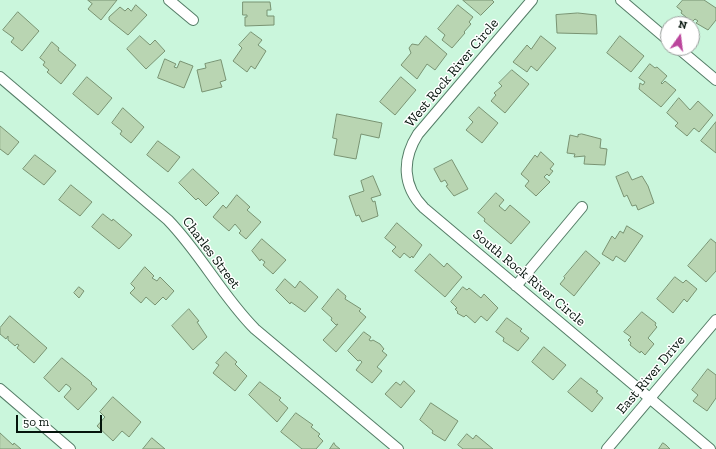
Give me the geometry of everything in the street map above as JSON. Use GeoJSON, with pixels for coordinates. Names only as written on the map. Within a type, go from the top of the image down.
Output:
{"type":"FeatureCollection","features":[{"type":"Feature","properties":{"kind":"street"},"geometry":{"type":"LineString","coordinates":[[169,0],[193,20]]}},
{"type":"Feature","properties":{"kind":"street","name":"West Rock River Circle"},"geometry":{"type":"LineString","coordinates":[[406,169],[411,146],[418,134],[532,0]]}},
{"type":"Feature","properties":{"kind":"street"},"geometry":{"type":"LineString","coordinates":[[621,0],[660,33]]}},
{"type":"Feature","properties":{"kind":"street"},"geometry":{"type":"LineString","coordinates":[[688,56],[716,80]]}},
{"type":"Feature","properties":{"kind":"street","name":"Charles Street"},"geometry":{"type":"LineString","coordinates":[[0,77],[168,220],[188,240],[221,290],[251,325],[398,449]]}},
{"type":"Feature","properties":{"kind":"street","name":"South Rock River Circle"},"geometry":{"type":"LineString","coordinates":[[406,169],[408,182],[418,202],[710,449]]}},
{"type":"Feature","properties":{"kind":"street"},"geometry":{"type":"LineString","coordinates":[[516,286],[582,207]]}},
{"type":"Feature","properties":{"kind":"street","name":"East River Drive"},"geometry":{"type":"LineString","coordinates":[[607,449],[716,320]]}},
{"type":"Feature","properties":{"kind":"street"},"geometry":{"type":"LineString","coordinates":[[0,390],[70,449]]}},
{"type":"Feature","properties":{"kind":"building"},"geometry":{"type":"Polygon","coordinates":[[[88,0],[117,0],[101,20],[88,9],[92,4],[88,0]]]}},
{"type":"Feature","properties":{"kind":"building"},"geometry":{"type":"Polygon","coordinates":[[[463,0],[492,0],[494,2],[481,15],[463,0]]]}},
{"type":"Feature","properties":{"kind":"building"},"geometry":{"type":"Polygon","coordinates":[[[683,0],[704,0],[716,8],[716,20],[708,30],[700,25],[700,16],[685,16],[681,13],[682,11],[677,7],[683,0]]]}},
{"type":"Feature","properties":{"kind":"building"},"geometry":{"type":"Polygon","coordinates":[[[243,2],[270,2],[271,10],[267,10],[267,16],[274,16],[274,25],[245,26],[245,17],[247,17],[247,15],[243,15],[243,2]]]}},
{"type":"Feature","properties":{"kind":"building"},"geometry":{"type":"Polygon","coordinates":[[[136,5],[147,15],[128,35],[109,20],[109,17],[120,7],[125,11],[128,8],[131,11],[136,5]]]}},
{"type":"Feature","properties":{"kind":"building"},"geometry":{"type":"Polygon","coordinates":[[[458,5],[473,17],[469,22],[471,24],[464,32],[465,33],[452,48],[442,40],[445,35],[438,29],[458,5]]]}},
{"type":"Feature","properties":{"kind":"building"},"geometry":{"type":"Polygon","coordinates":[[[18,12],[39,31],[22,51],[11,42],[14,38],[3,30],[18,12]]]}},
{"type":"Feature","properties":{"kind":"building"},"geometry":{"type":"Polygon","coordinates":[[[578,13],[596,15],[597,34],[557,33],[556,15],[578,13]]]}},
{"type":"Feature","properties":{"kind":"building"},"geometry":{"type":"Polygon","coordinates":[[[251,32],[262,40],[258,45],[266,51],[255,69],[251,66],[247,72],[233,61],[242,48],[239,45],[251,32]]]}},
{"type":"Feature","properties":{"kind":"building"},"geometry":{"type":"Polygon","coordinates":[[[140,36],[150,45],[155,40],[165,51],[146,69],[127,49],[140,36]]]}},
{"type":"Feature","properties":{"kind":"building"},"geometry":{"type":"Polygon","coordinates":[[[426,36],[447,54],[435,70],[427,64],[417,79],[401,65],[411,53],[409,48],[412,44],[418,45],[426,36]]]}},
{"type":"Feature","properties":{"kind":"building"},"geometry":{"type":"Polygon","coordinates":[[[541,36],[556,48],[537,71],[531,66],[527,72],[513,62],[527,45],[531,49],[541,36]]]}},
{"type":"Feature","properties":{"kind":"building"},"geometry":{"type":"Polygon","coordinates":[[[620,36],[644,56],[631,72],[607,53],[620,36]]]}},
{"type":"Feature","properties":{"kind":"building"},"geometry":{"type":"Polygon","coordinates":[[[52,42],[59,48],[58,50],[76,65],[61,84],[47,72],[49,70],[43,65],[45,62],[40,58],[52,42]]]}},
{"type":"Feature","properties":{"kind":"building"},"geometry":{"type":"Polygon","coordinates":[[[165,59],[176,64],[174,67],[177,68],[180,61],[193,66],[184,88],[158,78],[165,59]]]}},
{"type":"Feature","properties":{"kind":"building"},"geometry":{"type":"Polygon","coordinates":[[[221,60],[226,80],[220,82],[222,87],[202,92],[197,70],[206,68],[205,64],[221,60]]]}},
{"type":"Feature","properties":{"kind":"building"},"geometry":{"type":"Polygon","coordinates":[[[650,64],[655,68],[657,67],[667,76],[661,83],[662,84],[665,81],[676,90],[661,107],[639,89],[640,83],[643,85],[645,82],[639,78],[650,64]]]}},
{"type":"Feature","properties":{"kind":"building"},"geometry":{"type":"Polygon","coordinates":[[[512,70],[529,84],[505,113],[491,101],[496,95],[494,93],[502,86],[499,83],[512,70]]]}},
{"type":"Feature","properties":{"kind":"building"},"geometry":{"type":"Polygon","coordinates":[[[87,77],[112,98],[98,115],[73,94],[87,77]]]}},
{"type":"Feature","properties":{"kind":"building"},"geometry":{"type":"Polygon","coordinates":[[[401,77],[416,90],[395,115],[380,102],[401,77]]]}},
{"type":"Feature","properties":{"kind":"building"},"geometry":{"type":"Polygon","coordinates":[[[679,98],[690,110],[698,101],[713,115],[699,132],[694,128],[687,136],[675,126],[678,123],[667,113],[679,98]]]}},
{"type":"Feature","properties":{"kind":"building"},"geometry":{"type":"Polygon","coordinates":[[[479,107],[498,123],[482,143],[466,130],[473,122],[469,118],[479,107]]]}},
{"type":"Feature","properties":{"kind":"building"},"geometry":{"type":"Polygon","coordinates":[[[123,108],[144,127],[131,143],[120,134],[122,131],[112,123],[123,108]]]}},
{"type":"Feature","properties":{"kind":"building"},"geometry":{"type":"Polygon","coordinates":[[[337,114],[382,123],[379,138],[361,134],[356,159],[334,155],[337,139],[333,138],[337,114]]]}},
{"type":"Feature","properties":{"kind":"building"},"geometry":{"type":"Polygon","coordinates":[[[716,122],[716,153],[701,141],[716,122]]]}},
{"type":"Feature","properties":{"kind":"building"},"geometry":{"type":"Polygon","coordinates":[[[0,126],[19,142],[8,155],[0,149],[0,126]]]}},
{"type":"Feature","properties":{"kind":"building"},"geometry":{"type":"Polygon","coordinates":[[[582,134],[601,139],[600,148],[607,149],[605,165],[584,164],[585,156],[574,157],[575,154],[567,153],[570,135],[578,137],[578,135],[582,134]]]}},
{"type":"Feature","properties":{"kind":"building"},"geometry":{"type":"Polygon","coordinates":[[[158,141],[180,157],[168,172],[147,155],[158,141]]]}},
{"type":"Feature","properties":{"kind":"building"},"geometry":{"type":"Polygon","coordinates":[[[541,152],[554,164],[550,169],[553,171],[549,176],[547,174],[544,177],[550,182],[536,196],[525,186],[529,181],[521,174],[535,155],[537,157],[541,152]]]}},
{"type":"Feature","properties":{"kind":"building"},"geometry":{"type":"Polygon","coordinates":[[[35,155],[56,171],[44,185],[23,169],[35,155]]]}},
{"type":"Feature","properties":{"kind":"building"},"geometry":{"type":"Polygon","coordinates":[[[452,160],[468,189],[454,196],[446,186],[448,185],[445,180],[441,182],[434,169],[452,160]]]}},
{"type":"Feature","properties":{"kind":"building"},"geometry":{"type":"Polygon","coordinates":[[[193,169],[219,193],[206,206],[198,198],[196,200],[179,183],[193,169]]]}},
{"type":"Feature","properties":{"kind":"building"},"geometry":{"type":"Polygon","coordinates":[[[628,172],[632,180],[642,176],[648,186],[654,203],[638,210],[636,205],[632,206],[627,195],[624,197],[616,177],[628,172]]]}},
{"type":"Feature","properties":{"kind":"building"},"geometry":{"type":"Polygon","coordinates":[[[373,176],[381,195],[371,198],[373,202],[375,201],[378,216],[362,222],[359,215],[356,216],[349,196],[364,191],[361,181],[373,176]]]}},
{"type":"Feature","properties":{"kind":"building"},"geometry":{"type":"Polygon","coordinates":[[[71,185],[92,202],[80,216],[59,200],[71,185]]]}},
{"type":"Feature","properties":{"kind":"building"},"geometry":{"type":"Polygon","coordinates":[[[496,193],[504,200],[499,206],[505,211],[510,205],[530,222],[511,244],[484,221],[485,219],[478,213],[496,193]]]}},
{"type":"Feature","properties":{"kind":"building"},"geometry":{"type":"Polygon","coordinates":[[[237,195],[250,207],[247,210],[261,222],[246,239],[239,233],[241,231],[235,224],[229,231],[213,217],[223,205],[226,208],[237,195]]]}},
{"type":"Feature","properties":{"kind":"building"},"geometry":{"type":"Polygon","coordinates":[[[103,214],[112,221],[113,219],[132,235],[119,249],[92,227],[103,214]]]}},
{"type":"Feature","properties":{"kind":"building"},"geometry":{"type":"Polygon","coordinates":[[[397,223],[422,245],[413,258],[412,256],[410,258],[404,253],[400,258],[392,251],[396,247],[385,238],[397,223]]]}},
{"type":"Feature","properties":{"kind":"building"},"geometry":{"type":"Polygon","coordinates":[[[627,226],[643,236],[625,262],[616,256],[613,261],[602,254],[612,236],[615,239],[620,231],[623,233],[627,226]]]}},
{"type":"Feature","properties":{"kind":"building"},"geometry":{"type":"Polygon","coordinates":[[[262,239],[286,260],[273,274],[263,265],[265,262],[261,259],[260,261],[252,251],[262,239]]]}},
{"type":"Feature","properties":{"kind":"building"},"geometry":{"type":"Polygon","coordinates":[[[711,239],[716,243],[716,271],[706,282],[688,266],[711,239]]]}},
{"type":"Feature","properties":{"kind":"building"},"geometry":{"type":"Polygon","coordinates":[[[586,251],[600,263],[574,296],[560,284],[586,251]]]}},
{"type":"Feature","properties":{"kind":"building"},"geometry":{"type":"Polygon","coordinates":[[[430,254],[444,267],[447,263],[462,277],[445,297],[415,271],[430,254]]]}},
{"type":"Feature","properties":{"kind":"building"},"geometry":{"type":"Polygon","coordinates":[[[145,267],[154,276],[152,278],[157,281],[160,277],[174,291],[166,300],[163,297],[155,305],[146,297],[141,303],[130,293],[135,288],[131,284],[145,267]]]}},
{"type":"Feature","properties":{"kind":"building"},"geometry":{"type":"Polygon","coordinates":[[[675,277],[683,283],[686,280],[697,289],[687,302],[684,299],[673,313],[657,299],[675,277]]]}},
{"type":"Feature","properties":{"kind":"building"},"geometry":{"type":"Polygon","coordinates":[[[285,279],[295,288],[300,281],[318,297],[305,312],[291,302],[290,304],[276,290],[285,279]]]}},
{"type":"Feature","properties":{"kind":"building"},"geometry":{"type":"Polygon","coordinates":[[[79,287],[84,291],[79,298],[74,293],[79,287]]]}},
{"type":"Feature","properties":{"kind":"building"},"geometry":{"type":"Polygon","coordinates":[[[463,287],[467,290],[469,288],[481,298],[484,294],[498,308],[487,321],[481,316],[475,323],[466,315],[464,317],[457,313],[458,312],[455,309],[457,308],[451,302],[463,287]]]}},
{"type":"Feature","properties":{"kind":"building"},"geometry":{"type":"Polygon","coordinates":[[[338,289],[346,296],[345,299],[361,309],[359,311],[366,317],[336,352],[323,340],[338,324],[336,325],[331,320],[332,318],[322,309],[338,289]]]}},
{"type":"Feature","properties":{"kind":"building"},"geometry":{"type":"Polygon","coordinates":[[[189,309],[199,321],[197,322],[207,337],[193,350],[172,326],[189,309]]]}},
{"type":"Feature","properties":{"kind":"building"},"geometry":{"type":"Polygon","coordinates":[[[642,312],[656,323],[655,325],[657,327],[648,338],[654,344],[645,355],[630,345],[631,343],[628,340],[631,337],[624,332],[642,312]]]}},
{"type":"Feature","properties":{"kind":"building"},"geometry":{"type":"Polygon","coordinates":[[[10,316],[47,348],[34,363],[17,348],[19,345],[17,344],[15,346],[8,340],[8,336],[6,339],[0,334],[0,328],[10,316]]]}},
{"type":"Feature","properties":{"kind":"building"},"geometry":{"type":"Polygon","coordinates":[[[507,318],[522,329],[520,331],[529,338],[518,351],[503,341],[504,338],[496,332],[507,318]]]}},
{"type":"Feature","properties":{"kind":"building"},"geometry":{"type":"Polygon","coordinates":[[[364,332],[371,337],[369,340],[373,340],[380,344],[384,349],[382,351],[387,355],[377,367],[382,371],[372,383],[356,370],[362,362],[360,360],[358,361],[348,351],[364,332]]]}},
{"type":"Feature","properties":{"kind":"building"},"geometry":{"type":"Polygon","coordinates":[[[544,347],[566,365],[553,380],[532,362],[544,347]]]}},
{"type":"Feature","properties":{"kind":"building"},"geometry":{"type":"Polygon","coordinates":[[[226,352],[237,362],[235,364],[247,376],[235,391],[213,373],[219,365],[216,363],[226,352]]]}},
{"type":"Feature","properties":{"kind":"building"},"geometry":{"type":"Polygon","coordinates":[[[62,358],[90,381],[92,383],[91,384],[97,389],[78,410],[64,397],[71,389],[70,387],[66,384],[59,392],[44,378],[62,358]]]}},
{"type":"Feature","properties":{"kind":"building"},"geometry":{"type":"Polygon","coordinates":[[[708,369],[716,375],[716,398],[707,411],[693,401],[698,395],[692,390],[708,369]]]}},
{"type":"Feature","properties":{"kind":"building"},"geometry":{"type":"Polygon","coordinates":[[[581,378],[598,391],[596,392],[603,398],[592,412],[568,392],[581,378]]]}},
{"type":"Feature","properties":{"kind":"building"},"geometry":{"type":"Polygon","coordinates":[[[404,381],[415,391],[401,408],[385,394],[396,382],[400,385],[404,381]]]}},
{"type":"Feature","properties":{"kind":"building"},"geometry":{"type":"Polygon","coordinates":[[[260,382],[281,398],[279,400],[288,408],[277,422],[249,395],[260,382]]]}},
{"type":"Feature","properties":{"kind":"building"},"geometry":{"type":"Polygon","coordinates":[[[113,397],[141,422],[129,437],[122,431],[113,441],[97,426],[105,417],[100,412],[113,397]]]}},
{"type":"Feature","properties":{"kind":"building"},"geometry":{"type":"Polygon","coordinates":[[[431,403],[458,421],[445,441],[432,433],[433,431],[420,420],[431,403]]]}},
{"type":"Feature","properties":{"kind":"building"},"geometry":{"type":"Polygon","coordinates":[[[296,413],[313,425],[311,427],[320,434],[318,436],[323,441],[316,449],[302,449],[281,432],[296,413]]]}},
{"type":"Feature","properties":{"kind":"building"},"geometry":{"type":"Polygon","coordinates":[[[0,433],[13,445],[14,443],[21,449],[0,449],[0,433]]]}},
{"type":"Feature","properties":{"kind":"building"},"geometry":{"type":"Polygon","coordinates":[[[467,434],[473,439],[476,435],[493,449],[463,449],[458,445],[467,434]]]}},
{"type":"Feature","properties":{"kind":"building"},"geometry":{"type":"Polygon","coordinates":[[[152,438],[165,449],[143,449],[152,438]]]}},
{"type":"Feature","properties":{"kind":"building"},"geometry":{"type":"Polygon","coordinates":[[[334,443],[335,445],[340,449],[330,449],[334,443]]]}},
{"type":"Feature","properties":{"kind":"building"},"geometry":{"type":"Polygon","coordinates":[[[663,443],[666,445],[670,449],[659,449],[663,443]]]}}]}
